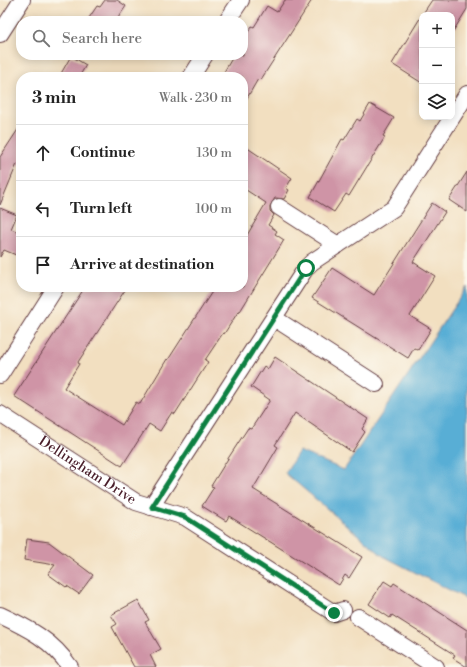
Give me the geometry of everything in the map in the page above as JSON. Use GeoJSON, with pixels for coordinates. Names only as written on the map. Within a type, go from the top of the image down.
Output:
{"type":"FeatureCollection","features":[{"type":"Feature","properties":{"kind":"street"},"geometry":{"type":"LineString","coordinates":[[0,34],[22,0]]}},
{"type":"Feature","properties":{"kind":"street"},"geometry":{"type":"LineString","coordinates":[[230,16],[241,0]]}},
{"type":"Feature","properties":{"kind":"street"},"geometry":{"type":"LineString","coordinates":[[194,72],[202,60]]}},
{"type":"Feature","properties":{"kind":"street"},"geometry":{"type":"LineString","coordinates":[[152,507],[306,268],[312,262],[394,208],[461,115],[467,94]]}},
{"type":"Feature","properties":{"kind":"street"},"geometry":{"type":"LineString","coordinates":[[279,207],[338,245]]}},
{"type":"Feature","properties":{"kind":"street"},"geometry":{"type":"LineString","coordinates":[[0,375],[53,292]]}},
{"type":"Feature","properties":{"kind":"street"},"geometry":{"type":"LineString","coordinates":[[274,318],[376,384]]}},
{"type":"Feature","properties":{"kind":"street","name":"Dellingham Drive"},"geometry":{"type":"LineString","coordinates":[[0,414],[136,502],[185,517],[334,613],[344,610]]}},
{"type":"Feature","properties":{"kind":"street"},"geometry":{"type":"LineString","coordinates":[[0,615],[30,629],[48,641],[70,667]]}},
{"type":"Feature","properties":{"kind":"street"},"geometry":{"type":"LineString","coordinates":[[358,617],[436,667]]}},
{"type":"Feature","properties":{"kind":"water"},"geometry":{"type":"Polygon","coordinates":[[[467,287],[467,599],[383,556],[285,473],[299,451],[344,470],[467,287]]]}},
{"type":"Feature","properties":{"kind":"building"},"geometry":{"type":"Polygon","coordinates":[[[105,0],[117,0],[126,6],[119,16],[90,16],[97,6],[100,7],[105,0]]]}},
{"type":"Feature","properties":{"kind":"building"},"geometry":{"type":"Polygon","coordinates":[[[285,0],[312,0],[260,81],[258,79],[248,96],[248,72],[224,72],[231,60],[248,60],[248,32],[252,26],[254,27],[267,6],[277,12],[285,0]]]}},
{"type":"Feature","properties":{"kind":"building"},"geometry":{"type":"Polygon","coordinates":[[[432,0],[467,0],[467,9],[455,28],[455,12],[424,12],[432,0]]]}},
{"type":"Feature","properties":{"kind":"building"},"geometry":{"type":"Polygon","coordinates":[[[419,20],[419,81],[392,64],[419,20]]]}},
{"type":"Feature","properties":{"kind":"building"},"geometry":{"type":"Polygon","coordinates":[[[69,60],[78,60],[86,65],[82,72],[62,72],[69,60]]]}},
{"type":"Feature","properties":{"kind":"building"},"geometry":{"type":"Polygon","coordinates":[[[370,104],[394,118],[383,136],[385,137],[349,196],[346,194],[334,212],[310,197],[342,139],[344,140],[357,119],[360,121],[370,104]]]}},
{"type":"Feature","properties":{"kind":"building"},"geometry":{"type":"Polygon","coordinates":[[[16,133],[16,166],[0,205],[0,157],[16,133]]]}},
{"type":"Feature","properties":{"kind":"building"},"geometry":{"type":"Polygon","coordinates":[[[248,148],[292,178],[286,188],[289,190],[284,199],[275,198],[270,206],[270,211],[274,215],[268,225],[277,231],[275,234],[284,240],[239,313],[238,312],[205,360],[208,362],[175,414],[172,412],[160,431],[149,424],[122,466],[14,396],[82,292],[124,292],[78,362],[79,364],[64,388],[122,425],[136,402],[140,404],[167,359],[168,360],[212,292],[248,292],[248,234],[266,203],[248,191],[248,148]]]}},
{"type":"Feature","properties":{"kind":"building"},"geometry":{"type":"Polygon","coordinates":[[[467,172],[467,212],[449,200],[467,172]]]}},
{"type":"Feature","properties":{"kind":"building"},"geometry":{"type":"Polygon","coordinates":[[[432,203],[445,212],[413,262],[435,276],[410,316],[431,329],[418,350],[414,348],[408,358],[312,298],[332,268],[374,295],[432,203]]]}},
{"type":"Feature","properties":{"kind":"building"},"geometry":{"type":"Polygon","coordinates":[[[0,208],[16,215],[11,229],[16,231],[16,255],[4,250],[0,257],[0,208]]]}},
{"type":"Feature","properties":{"kind":"building"},"geometry":{"type":"Polygon","coordinates":[[[275,357],[368,419],[362,429],[365,432],[352,452],[295,413],[275,445],[278,447],[253,489],[362,557],[349,578],[345,575],[339,585],[229,516],[226,521],[202,506],[214,487],[211,486],[229,457],[248,428],[251,429],[270,400],[251,387],[264,366],[268,369],[275,357]]]}},
{"type":"Feature","properties":{"kind":"building"},"geometry":{"type":"Polygon","coordinates":[[[27,539],[49,542],[93,575],[79,594],[48,574],[55,565],[24,560],[27,539]]]}},
{"type":"Feature","properties":{"kind":"building"},"geometry":{"type":"Polygon","coordinates":[[[384,581],[392,586],[394,583],[467,630],[467,667],[453,658],[455,655],[392,615],[390,618],[369,604],[384,581]]]}},
{"type":"Feature","properties":{"kind":"building"},"geometry":{"type":"Polygon","coordinates":[[[138,600],[149,620],[145,622],[161,649],[150,655],[156,667],[134,667],[112,627],[117,624],[111,615],[138,600]]]}},
{"type":"Feature","properties":{"kind":"route"},"geometry":{"type":"LineString","coordinates":[[306,268],[152,507],[185,517],[334,613]]}}]}
